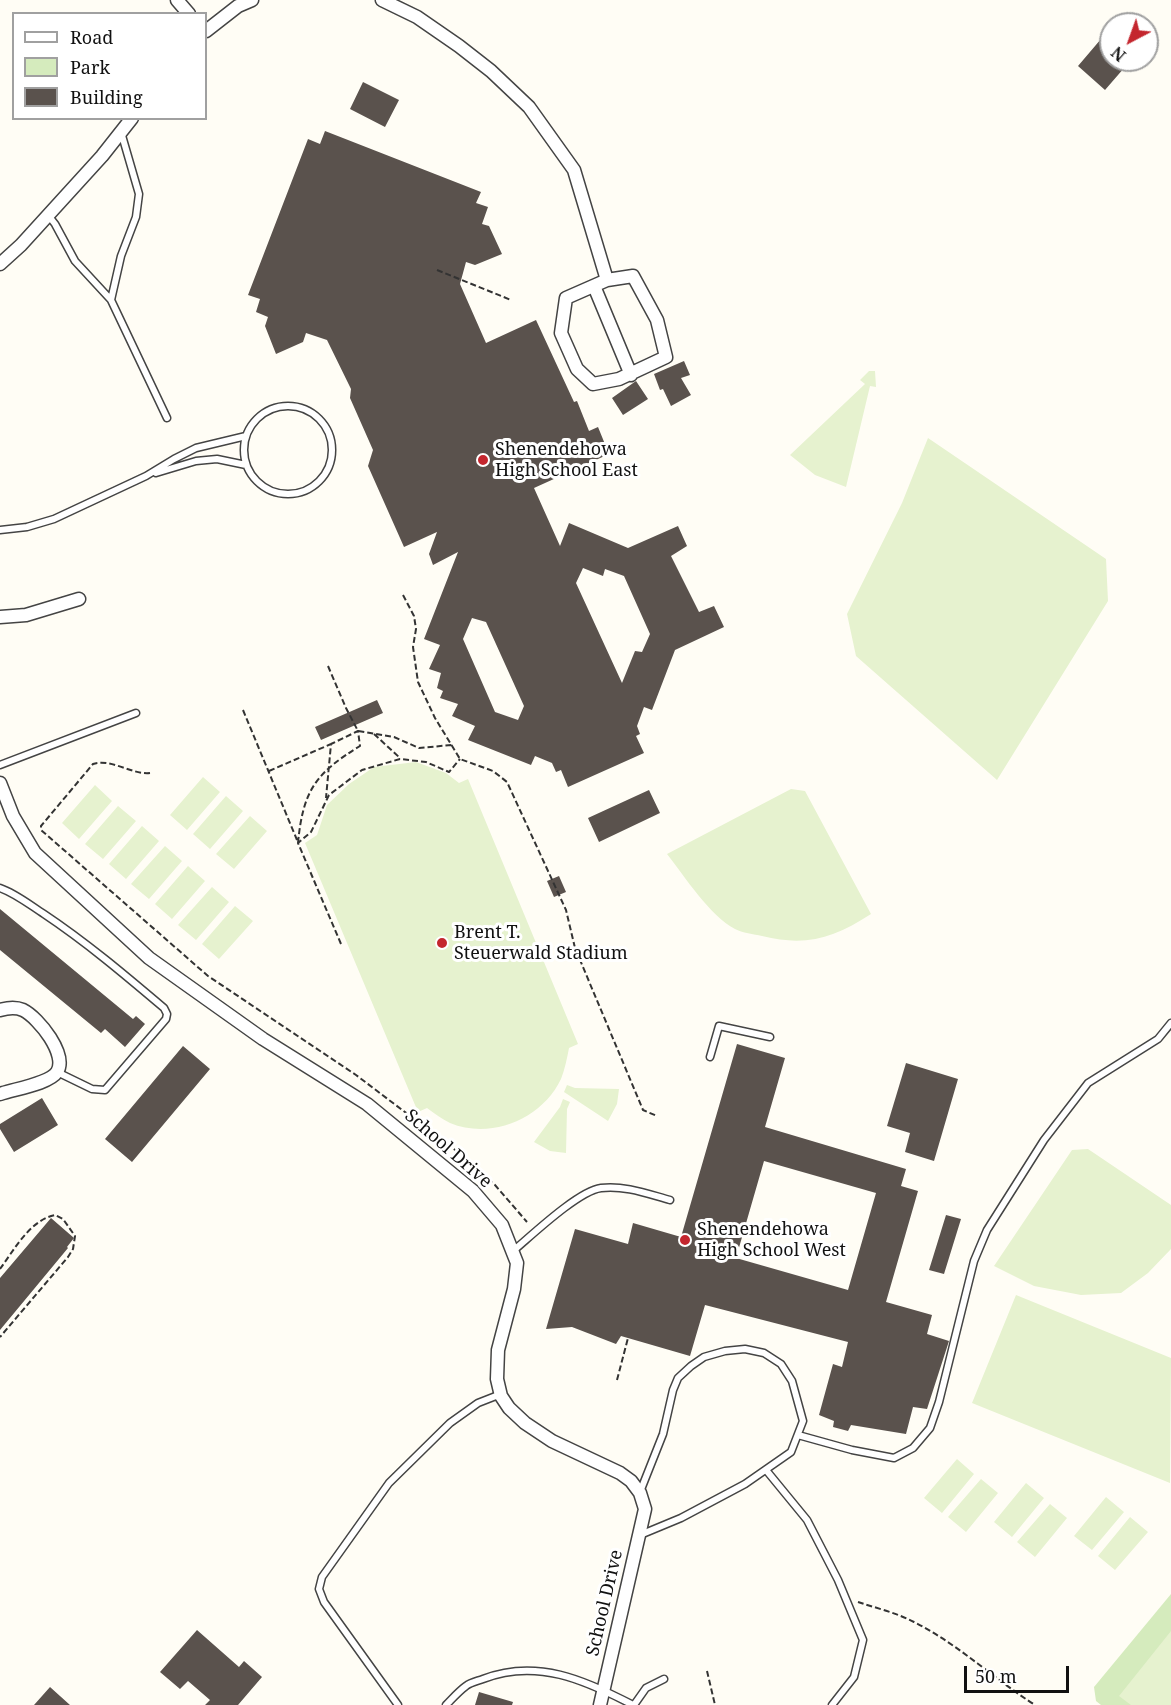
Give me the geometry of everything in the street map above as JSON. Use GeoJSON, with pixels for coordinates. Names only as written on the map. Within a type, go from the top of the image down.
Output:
{"type":"FeatureCollection","features":[{"type":"Feature","properties":{"kind":"street"},"geometry":{"type":"LineString","coordinates":[[177,0],[187,12]]}},
{"type":"Feature","properties":{"kind":"street"},"geometry":{"type":"LineString","coordinates":[[207,30],[238,6],[252,0]]}},
{"type":"Feature","properties":{"kind":"street"},"geometry":{"type":"LineString","coordinates":[[382,0],[417,17],[459,46],[491,71],[529,107],[574,170],[607,280]]}},
{"type":"Feature","properties":{"kind":"street"},"geometry":{"type":"LineString","coordinates":[[0,264],[102,156],[130,120]]}},
{"type":"Feature","properties":{"kind":"street"},"geometry":{"type":"LineString","coordinates":[[633,276],[657,320],[666,357],[631,375],[593,384],[577,369],[561,333],[566,298],[607,280],[633,276]]}},
{"type":"Feature","properties":{"kind":"street"},"geometry":{"type":"LineString","coordinates":[[594,286],[631,375]]}},
{"type":"Feature","properties":{"kind":"street"},"geometry":{"type":"LineString","coordinates":[[0,617],[26,615],[79,599]]}},
{"type":"Feature","properties":{"kind":"street","name":"School Drive"},"geometry":{"type":"LineString","coordinates":[[0,783],[13,816],[35,853],[118,931],[149,957],[263,1039],[367,1104],[443,1165],[472,1191],[502,1225],[517,1263],[514,1289],[498,1350],[497,1379],[501,1395]]}},
{"type":"Feature","properties":{"kind":"street"},"geometry":{"type":"LineString","coordinates":[[0,1010],[21,1009],[41,1024],[48,1033],[59,1061],[57,1072],[48,1079],[0,1094]]}},
{"type":"Feature","properties":{"kind":"street"},"geometry":{"type":"LineString","coordinates":[[501,1395],[509,1408],[525,1423],[552,1442],[620,1473],[631,1481],[640,1493]]}},
{"type":"Feature","properties":{"kind":"street","name":"School Drive"},"geometry":{"type":"LineString","coordinates":[[600,1705],[645,1509],[640,1493]]}},
{"type":"Feature","properties":{"kind":"lane"},"geometry":{"type":"LineString","coordinates":[[111,300],[121,256],[136,217],[139,194],[121,132]]}},
{"type":"Feature","properties":{"kind":"lane"},"geometry":{"type":"LineString","coordinates":[[47,215],[55,224],[75,261],[111,300],[167,418]]}},
{"type":"Feature","properties":{"kind":"lane"},"geometry":{"type":"LineString","coordinates":[[289,406],[303,409],[325,426],[332,453],[329,466],[321,479],[309,489],[295,494],[280,494],[266,488],[254,478],[246,465],[243,451],[246,436],[257,418],[275,408],[289,406]]}},
{"type":"Feature","properties":{"kind":"lane"},"geometry":{"type":"LineString","coordinates":[[0,530],[27,527],[54,519],[146,476],[196,448],[246,436]]}},
{"type":"Feature","properties":{"kind":"lane"},"geometry":{"type":"LineString","coordinates":[[146,476],[196,461],[218,459],[246,465]]}},
{"type":"Feature","properties":{"kind":"lane"},"geometry":{"type":"LineString","coordinates":[[0,765],[136,713]]}},
{"type":"Feature","properties":{"kind":"lane"},"geometry":{"type":"LineString","coordinates":[[0,888],[29,904],[120,971],[164,1008],[167,1014],[159,1027],[105,1090],[92,1089],[57,1072]]}},
{"type":"Feature","properties":{"kind":"lane"},"geometry":{"type":"LineString","coordinates":[[798,1435],[852,1450],[894,1458],[913,1448],[930,1428],[939,1402],[974,1261],[987,1230],[1044,1140],[1088,1083],[1158,1039],[1171,1023]]}},
{"type":"Feature","properties":{"kind":"lane"},"geometry":{"type":"LineString","coordinates":[[710,1057],[719,1026],[770,1037]]}},
{"type":"Feature","properties":{"kind":"lane"},"geometry":{"type":"LineString","coordinates":[[513,1251],[577,1200],[599,1188],[637,1190],[670,1200]]}},
{"type":"Feature","properties":{"kind":"lane"},"geometry":{"type":"LineString","coordinates":[[639,1535],[681,1518],[745,1484],[791,1452],[802,1421],[792,1381],[781,1364],[764,1353],[745,1349],[725,1351],[704,1357],[678,1378],[663,1434],[640,1493]]}},
{"type":"Feature","properties":{"kind":"lane"},"geometry":{"type":"LineString","coordinates":[[398,1705],[324,1602],[319,1589],[322,1577],[389,1484],[450,1423],[478,1403],[501,1395]]}},
{"type":"Feature","properties":{"kind":"lane"},"geometry":{"type":"LineString","coordinates":[[766,1470],[807,1520],[845,1597],[863,1640],[854,1677],[832,1705]]}},
{"type":"Feature","properties":{"kind":"lane"},"geometry":{"type":"LineString","coordinates":[[446,1705],[466,1685],[502,1671],[532,1670],[559,1674],[603,1690],[633,1705],[646,1688],[664,1679]]}},
{"type":"Feature","properties":{"kind":"path"},"geometry":{"type":"LineString","coordinates":[[437,270],[511,300]]}},
{"type":"Feature","properties":{"kind":"path"},"geometry":{"type":"LineString","coordinates":[[403,595],[414,616],[416,628],[413,647],[418,682],[435,718],[460,759],[493,771],[507,782],[566,910],[575,948],[642,1110],[657,1116]]}},
{"type":"Feature","properties":{"kind":"path"},"geometry":{"type":"LineString","coordinates":[[298,843],[302,811],[308,795],[335,761],[360,746],[358,731],[328,666]]}},
{"type":"Feature","properties":{"kind":"path"},"geometry":{"type":"LineString","coordinates":[[243,710],[341,944]]}},
{"type":"Feature","properties":{"kind":"path"},"geometry":{"type":"LineString","coordinates":[[268,771],[358,731],[394,737],[419,748],[452,745]]}},
{"type":"Feature","properties":{"kind":"path"},"geometry":{"type":"LineString","coordinates":[[374,734],[400,759]]}},
{"type":"Feature","properties":{"kind":"path"},"geometry":{"type":"LineString","coordinates":[[326,800],[331,744]]}},
{"type":"Feature","properties":{"kind":"path"},"geometry":{"type":"LineString","coordinates":[[298,843],[311,832],[326,800],[336,789],[362,770],[400,759],[426,762],[449,772],[460,759]]}},
{"type":"Feature","properties":{"kind":"path"},"geometry":{"type":"LineString","coordinates":[[150,772],[128,770],[100,762],[93,764],[41,826],[41,830],[208,976],[356,1075],[463,1156],[495,1185],[527,1222]]}},
{"type":"Feature","properties":{"kind":"path"},"geometry":{"type":"LineString","coordinates":[[0,1269],[35,1225],[46,1217],[55,1215],[63,1219],[75,1236],[73,1249],[68,1257],[0,1337]]}},
{"type":"Feature","properties":{"kind":"path"},"geometry":{"type":"LineString","coordinates":[[617,1380],[628,1338]]}},
{"type":"Feature","properties":{"kind":"path"},"geometry":{"type":"LineString","coordinates":[[845,1597],[913,1622],[965,1654],[1035,1705]]}},
{"type":"Feature","properties":{"kind":"path"},"geometry":{"type":"LineString","coordinates":[[707,1671],[715,1705]]}},
{"type":"Feature","properties":{"kind":"green space"},"geometry":{"type":"Polygon","coordinates":[[[869,371],[875,371],[876,387],[870,386],[846,487],[815,475],[790,455],[865,384],[860,380],[869,371]]]}},
{"type":"Feature","properties":{"kind":"green space"},"geometry":{"type":"Polygon","coordinates":[[[928,438],[1106,559],[1108,601],[997,780],[856,656],[847,614],[902,503],[928,438]]]}},
{"type":"Feature","properties":{"kind":"green space","name":"Brent T. Steuerwald Stadium"},"geometry":{"type":"Polygon","coordinates":[[[416,762],[446,773],[459,783],[468,779],[578,1044],[569,1048],[561,1079],[541,1105],[528,1115],[498,1127],[466,1128],[450,1123],[427,1108],[418,1112],[305,843],[317,835],[327,805],[349,784],[374,767],[416,762]]]}},
{"type":"Feature","properties":{"kind":"green space"},"geometry":{"type":"Polygon","coordinates":[[[203,777],[220,792],[187,830],[170,815],[203,777]]]}},
{"type":"Feature","properties":{"kind":"green space"},"geometry":{"type":"Polygon","coordinates":[[[95,785],[112,801],[79,839],[62,823],[95,785]]]}},
{"type":"Feature","properties":{"kind":"green space"},"geometry":{"type":"Polygon","coordinates":[[[791,789],[805,791],[871,914],[832,934],[792,941],[745,932],[726,923],[707,906],[667,854],[791,789]]]}},
{"type":"Feature","properties":{"kind":"green space"},"geometry":{"type":"Polygon","coordinates":[[[226,796],[243,811],[210,849],[193,834],[226,796]]]}},
{"type":"Feature","properties":{"kind":"green space"},"geometry":{"type":"Polygon","coordinates":[[[118,806],[136,821],[103,859],[85,844],[118,806]]]}},
{"type":"Feature","properties":{"kind":"green space"},"geometry":{"type":"Polygon","coordinates":[[[250,816],[267,831],[234,869],[216,854],[250,816]]]}},
{"type":"Feature","properties":{"kind":"green space"},"geometry":{"type":"Polygon","coordinates":[[[142,826],[159,841],[126,879],[109,864],[142,826]]]}},
{"type":"Feature","properties":{"kind":"green space"},"geometry":{"type":"Polygon","coordinates":[[[165,846],[182,861],[149,899],[131,884],[165,846]]]}},
{"type":"Feature","properties":{"kind":"green space"},"geometry":{"type":"Polygon","coordinates":[[[188,866],[205,881],[172,919],[155,904],[188,866]]]}},
{"type":"Feature","properties":{"kind":"green space"},"geometry":{"type":"Polygon","coordinates":[[[212,887],[229,902],[196,940],[178,925],[212,887]]]}},
{"type":"Feature","properties":{"kind":"green space"},"geometry":{"type":"Polygon","coordinates":[[[235,906],[253,921],[219,959],[202,944],[235,906]]]}},
{"type":"Feature","properties":{"kind":"green space"},"geometry":{"type":"Polygon","coordinates":[[[567,1085],[575,1088],[619,1089],[617,1104],[608,1121],[564,1092],[567,1085]]]}},
{"type":"Feature","properties":{"kind":"green space"},"geometry":{"type":"Polygon","coordinates":[[[563,1099],[570,1102],[567,1109],[566,1153],[550,1151],[534,1142],[560,1107],[563,1099]]]}},
{"type":"Feature","properties":{"kind":"green space"},"geometry":{"type":"Polygon","coordinates":[[[1088,1149],[1171,1205],[1171,1249],[1148,1273],[1121,1293],[1081,1295],[1034,1286],[994,1266],[1072,1150],[1088,1149]]]}},
{"type":"Feature","properties":{"kind":"green space"},"geometry":{"type":"Polygon","coordinates":[[[1016,1295],[1171,1358],[1170,1483],[972,1403],[1016,1295]]]}},
{"type":"Feature","properties":{"kind":"green space"},"geometry":{"type":"Polygon","coordinates":[[[957,1459],[974,1474],[942,1513],[924,1498],[957,1459]]]}},
{"type":"Feature","properties":{"kind":"green space"},"geometry":{"type":"Polygon","coordinates":[[[981,1479],[998,1493],[966,1532],[948,1517],[981,1479]]]}},
{"type":"Feature","properties":{"kind":"green space"},"geometry":{"type":"Polygon","coordinates":[[[1026,1483],[1044,1498],[1012,1537],[994,1522],[1026,1483]]]}},
{"type":"Feature","properties":{"kind":"green space"},"geometry":{"type":"Polygon","coordinates":[[[1106,1497],[1124,1512],[1092,1550],[1074,1536],[1106,1497]]]}},
{"type":"Feature","properties":{"kind":"green space"},"geometry":{"type":"Polygon","coordinates":[[[1050,1504],[1067,1518],[1035,1557],[1017,1542],[1050,1504]]]}},
{"type":"Feature","properties":{"kind":"green space"},"geometry":{"type":"Polygon","coordinates":[[[1130,1517],[1148,1532],[1115,1570],[1098,1556],[1130,1517]]]}},
{"type":"Feature","properties":{"kind":"green space"},"geometry":{"type":"Polygon","coordinates":[[[1171,1594],[1171,1705],[1101,1705],[1096,1701],[1094,1687],[1171,1594]]]}},
{"type":"Feature","properties":{"kind":"green space"},"geometry":{"type":"Polygon","coordinates":[[[1171,1631],[1171,1705],[1131,1705],[1119,1696],[1171,1631]]]}},
{"type":"Feature","properties":{"kind":"building"},"geometry":{"type":"Polygon","coordinates":[[[1099,41],[1099,72],[1121,72],[1105,90],[1078,66],[1099,41]]]}},
{"type":"Feature","properties":{"kind":"building"},"geometry":{"type":"Polygon","coordinates":[[[363,82],[399,100],[385,127],[350,109],[363,82]]]}},
{"type":"Feature","properties":{"kind":"building","name":"Shenendehowa High School East"},"geometry":{"type":"Polygon","coordinates":[[[325,131],[481,192],[476,203],[488,207],[482,224],[489,226],[502,254],[475,265],[466,262],[460,284],[486,343],[536,320],[574,402],[577,401],[589,431],[598,427],[609,454],[534,488],[560,546],[569,523],[628,548],[678,526],[687,546],[671,556],[699,612],[714,606],[724,627],[675,650],[652,710],[644,707],[637,726],[640,734],[636,736],[644,753],[568,787],[561,770],[556,772],[552,763],[535,756],[531,765],[468,740],[475,726],[452,716],[458,704],[440,698],[443,691],[437,688],[441,673],[429,669],[440,645],[424,639],[458,552],[433,565],[429,554],[437,532],[404,547],[368,466],[373,450],[350,398],[351,389],[327,340],[306,333],[303,342],[276,354],[265,326],[268,317],[256,312],[260,299],[248,295],[308,139],[320,144],[325,131]],[[583,568],[576,583],[622,683],[635,651],[642,652],[650,634],[624,576],[605,569],[603,576],[583,568]],[[472,618],[463,639],[495,712],[518,720],[524,706],[486,622],[472,618]]]}},
{"type":"Feature","properties":{"kind":"building"},"geometry":{"type":"Polygon","coordinates":[[[684,361],[690,375],[681,378],[691,395],[671,406],[663,389],[660,390],[654,374],[684,361]]]}},
{"type":"Feature","properties":{"kind":"building"},"geometry":{"type":"Polygon","coordinates":[[[636,381],[648,399],[623,415],[612,398],[636,381]]]}},
{"type":"Feature","properties":{"kind":"building"},"geometry":{"type":"Polygon","coordinates":[[[377,700],[383,713],[321,740],[315,727],[377,700]]]}},
{"type":"Feature","properties":{"kind":"building"},"geometry":{"type":"Polygon","coordinates":[[[649,790],[660,813],[599,842],[588,818],[649,790]]]}},
{"type":"Feature","properties":{"kind":"building"},"geometry":{"type":"Polygon","coordinates":[[[559,876],[566,892],[554,897],[547,881],[559,876]]]}},
{"type":"Feature","properties":{"kind":"building"},"geometry":{"type":"Polygon","coordinates":[[[0,909],[133,1019],[136,1016],[145,1024],[125,1047],[105,1029],[101,1033],[0,950],[0,909]]]}},
{"type":"Feature","properties":{"kind":"building","name":"Shenendehowa High School West"},"geometry":{"type":"Polygon","coordinates":[[[737,1044],[785,1058],[765,1127],[906,1169],[901,1186],[918,1191],[886,1302],[932,1315],[927,1334],[949,1341],[927,1409],[913,1407],[906,1434],[851,1425],[848,1431],[833,1427],[834,1421],[819,1415],[833,1364],[842,1367],[848,1342],[705,1305],[690,1356],[621,1336],[616,1344],[572,1327],[546,1329],[575,1229],[628,1244],[633,1223],[681,1237],[737,1044]],[[764,1161],[736,1258],[848,1290],[876,1193],[764,1161]]]}},
{"type":"Feature","properties":{"kind":"building"},"geometry":{"type":"Polygon","coordinates":[[[183,1046],[210,1069],[132,1162],[105,1139],[183,1046]]]}},
{"type":"Feature","properties":{"kind":"building"},"geometry":{"type":"Polygon","coordinates":[[[906,1063],[958,1079],[934,1161],[905,1152],[910,1133],[887,1126],[906,1063]]]}},
{"type":"Feature","properties":{"kind":"building"},"geometry":{"type":"Polygon","coordinates":[[[42,1098],[58,1125],[14,1152],[0,1129],[0,1124],[42,1098]]]}},
{"type":"Feature","properties":{"kind":"building"},"geometry":{"type":"Polygon","coordinates":[[[946,1215],[961,1219],[944,1274],[929,1270],[946,1215]]]}},
{"type":"Feature","properties":{"kind":"building"},"geometry":{"type":"Polygon","coordinates":[[[51,1218],[74,1238],[0,1330],[0,1278],[51,1218]]]}},
{"type":"Feature","properties":{"kind":"building"},"geometry":{"type":"Polygon","coordinates":[[[197,1630],[239,1667],[244,1661],[262,1677],[238,1705],[205,1705],[210,1700],[188,1681],[180,1689],[160,1672],[197,1630]]]}},
{"type":"Feature","properties":{"kind":"building"},"geometry":{"type":"Polygon","coordinates":[[[50,1687],[70,1705],[34,1705],[50,1687]]]}},
{"type":"Feature","properties":{"kind":"building"},"geometry":{"type":"Polygon","coordinates":[[[479,1692],[513,1702],[512,1705],[475,1705],[479,1692]]]}},
{"type":"Feature","properties":{"kind":"place","name":"Shenendehowa High School East"},"geometry":{"type":"Point","coordinates":[483,460]}},
{"type":"Feature","properties":{"kind":"place","name":"Brent T. Steuerwald Stadium"},"geometry":{"type":"Point","coordinates":[442,943]}},
{"type":"Feature","properties":{"kind":"place","name":"Shenendehowa High School West"},"geometry":{"type":"Point","coordinates":[685,1240]}}]}
